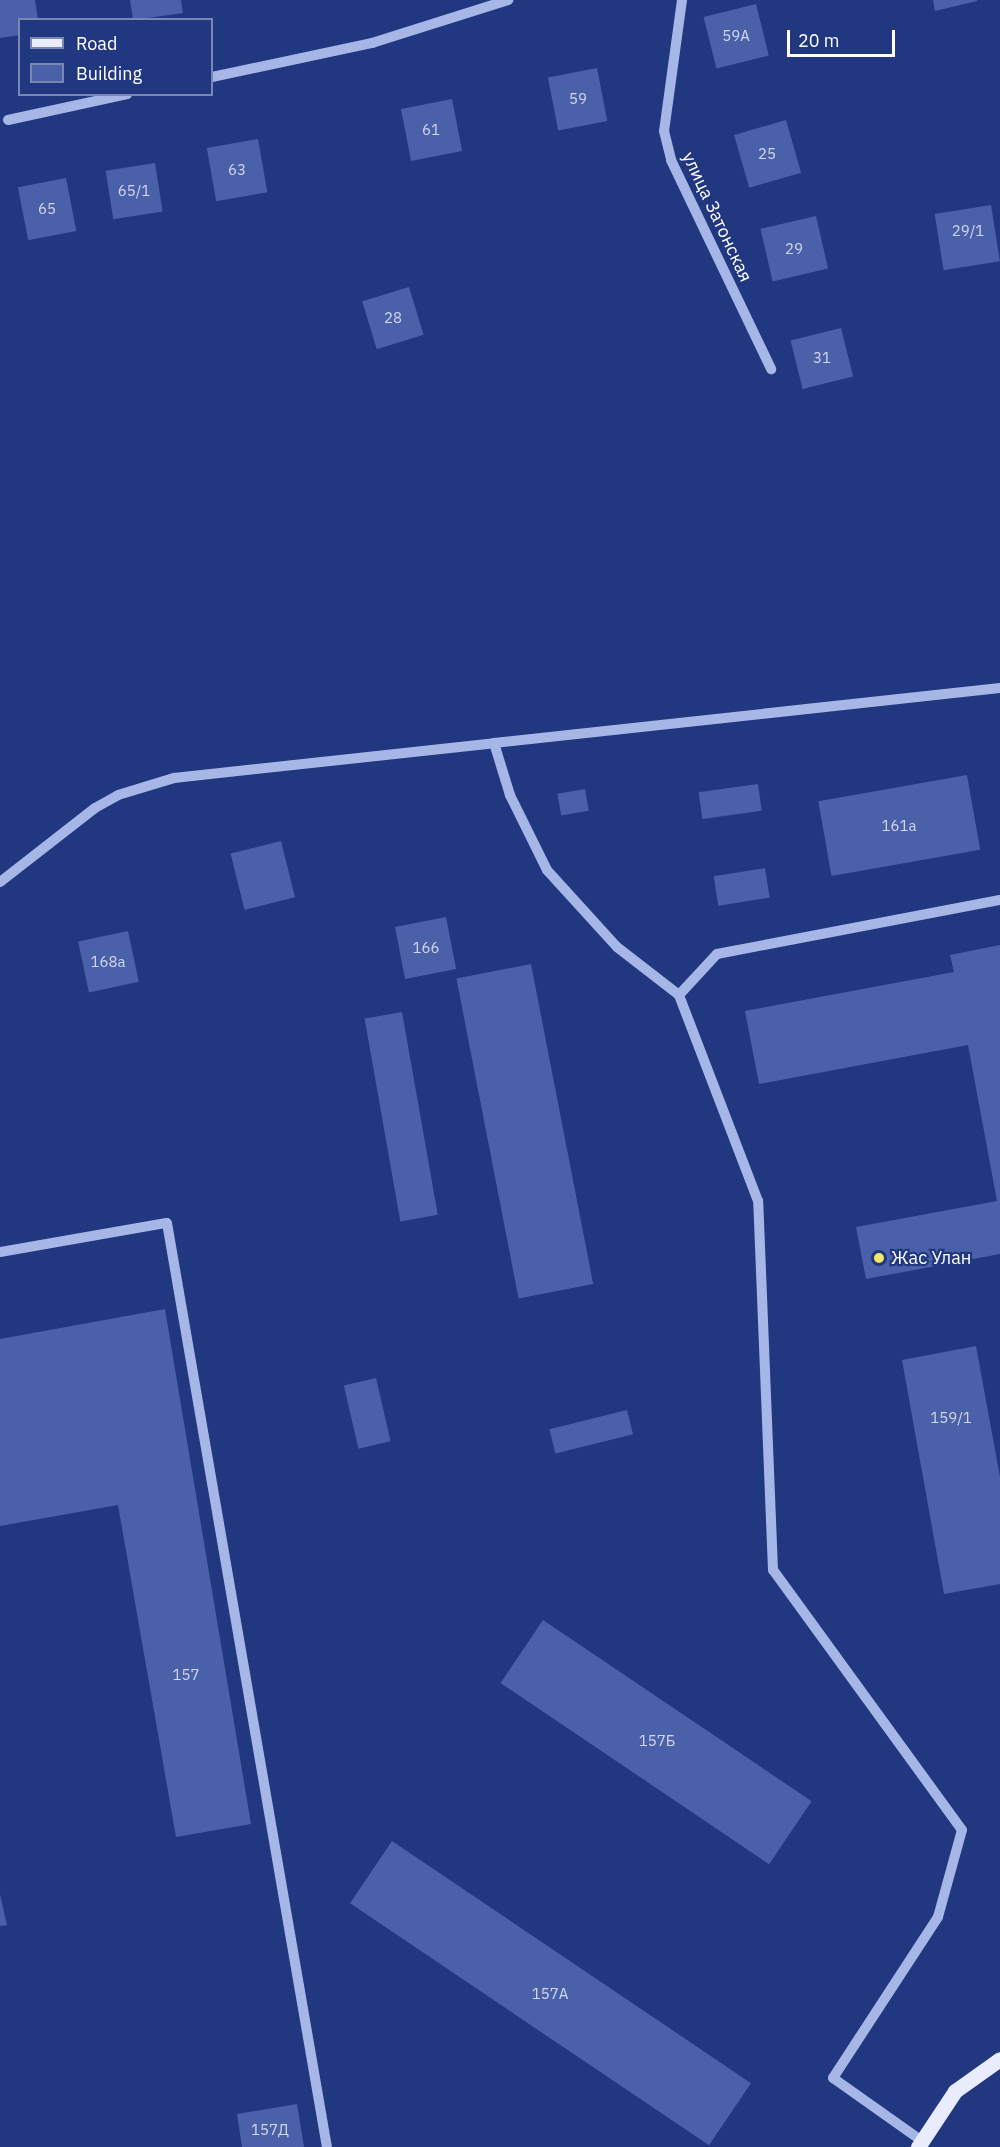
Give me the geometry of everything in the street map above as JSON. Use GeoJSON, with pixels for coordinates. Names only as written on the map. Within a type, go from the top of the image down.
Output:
{"type":"FeatureCollection","features":[{"type":"Feature","properties":{"kind":"main road"},"geometry":{"type":"LineString","coordinates":[[920,2144],[955,2091],[1000,2059]]}},
{"type":"Feature","properties":{"kind":"street"},"geometry":{"type":"LineString","coordinates":[[213,77],[372,43],[508,0]]}},
{"type":"Feature","properties":{"kind":"street","name":"улица Затонская"},"geometry":{"type":"LineString","coordinates":[[682,0],[664,131],[671,160],[771,369]]}},
{"type":"Feature","properties":{"kind":"street"},"geometry":{"type":"LineString","coordinates":[[8,120],[119,96]]}},
{"type":"Feature","properties":{"kind":"street"},"geometry":{"type":"LineString","coordinates":[[0,882],[95,808],[118,795],[174,778],[1000,688]]}},
{"type":"Feature","properties":{"kind":"street"},"geometry":{"type":"LineString","coordinates":[[494,743],[510,795],[548,870],[617,947],[679,995],[758,1201],[773,1570],[962,1830],[938,1917],[833,2078],[920,2144]]}},
{"type":"Feature","properties":{"kind":"street"},"geometry":{"type":"LineString","coordinates":[[679,995],[717,954],[1000,900]]}},
{"type":"Feature","properties":{"kind":"street"},"geometry":{"type":"LineString","coordinates":[[0,1252],[167,1222],[327,2147]]}},
{"type":"Feature","properties":{"kind":"building"},"geometry":{"type":"Polygon","coordinates":[[[0,0],[35,0],[38,18],[18,18],[18,35],[0,38],[0,0]]]}},
{"type":"Feature","properties":{"kind":"building"},"geometry":{"type":"Polygon","coordinates":[[[130,0],[181,0],[183,13],[133,18],[130,0]]]}},
{"type":"Feature","properties":{"kind":"building"},"geometry":{"type":"Polygon","coordinates":[[[933,0],[977,0],[977,1],[935,11],[933,0]]]}},
{"type":"Feature","properties":{"kind":"building"},"geometry":{"type":"Polygon","coordinates":[[[756,4],[769,55],[716,68],[704,17],[756,4]]]}},
{"type":"Feature","properties":{"kind":"building"},"geometry":{"type":"Polygon","coordinates":[[[597,68],[607,121],[558,131],[548,78],[597,68]]]}},
{"type":"Feature","properties":{"kind":"building"},"geometry":{"type":"Polygon","coordinates":[[[452,99],[462,151],[411,161],[401,109],[452,99]]]}},
{"type":"Feature","properties":{"kind":"building"},"geometry":{"type":"Polygon","coordinates":[[[786,120],[801,173],[749,188],[734,135],[786,120]]]}},
{"type":"Feature","properties":{"kind":"building"},"geometry":{"type":"Polygon","coordinates":[[[258,139],[267,192],[216,201],[207,148],[258,139]]]}},
{"type":"Feature","properties":{"kind":"building"},"geometry":{"type":"Polygon","coordinates":[[[155,163],[163,211],[113,219],[106,171],[155,163]]]}},
{"type":"Feature","properties":{"kind":"building"},"geometry":{"type":"Polygon","coordinates":[[[66,178],[76,231],[28,240],[18,187],[66,178]]]}},
{"type":"Feature","properties":{"kind":"building"},"geometry":{"type":"Polygon","coordinates":[[[991,205],[1000,261],[944,270],[935,214],[991,205]]]}},
{"type":"Feature","properties":{"kind":"building"},"geometry":{"type":"Polygon","coordinates":[[[816,216],[828,269],[773,281],[760,229],[816,216]]]}},
{"type":"Feature","properties":{"kind":"building"},"geometry":{"type":"Polygon","coordinates":[[[409,287],[424,335],[377,349],[362,301],[409,287]]]}},
{"type":"Feature","properties":{"kind":"building"},"geometry":{"type":"Polygon","coordinates":[[[841,328],[853,377],[803,389],[791,341],[841,328]]]}},
{"type":"Feature","properties":{"kind":"building"},"geometry":{"type":"Polygon","coordinates":[[[967,775],[980,850],[831,876],[818,801],[967,775]]]}},
{"type":"Feature","properties":{"kind":"building"},"geometry":{"type":"Polygon","coordinates":[[[758,784],[762,811],[702,819],[699,792],[758,784]]]}},
{"type":"Feature","properties":{"kind":"building"},"geometry":{"type":"Polygon","coordinates":[[[585,789],[589,811],[561,816],[557,794],[585,789]]]}},
{"type":"Feature","properties":{"kind":"building"},"geometry":{"type":"Polygon","coordinates":[[[281,841],[295,897],[245,910],[231,854],[281,841]]]}},
{"type":"Feature","properties":{"kind":"building"},"geometry":{"type":"Polygon","coordinates":[[[765,868],[770,898],[718,906],[714,876],[765,868]]]}},
{"type":"Feature","properties":{"kind":"building"},"geometry":{"type":"Polygon","coordinates":[[[446,917],[456,969],[405,979],[395,927],[446,917]]]}},
{"type":"Feature","properties":{"kind":"building"},"geometry":{"type":"Polygon","coordinates":[[[128,931],[139,982],[89,992],[78,942],[128,931]]]}},
{"type":"Feature","properties":{"kind":"building"},"geometry":{"type":"Polygon","coordinates":[[[1000,945],[1000,1254],[866,1279],[856,1227],[997,1201],[968,1045],[759,1084],[745,1011],[954,972],[950,955],[1000,945]]]}},
{"type":"Feature","properties":{"kind":"building"},"geometry":{"type":"Polygon","coordinates":[[[531,964],[593,1284],[519,1299],[456,979],[531,964]]]}},
{"type":"Feature","properties":{"kind":"building"},"geometry":{"type":"Polygon","coordinates":[[[402,1012],[438,1215],[400,1221],[365,1019],[402,1012]]]}},
{"type":"Feature","properties":{"kind":"building"},"geometry":{"type":"Polygon","coordinates":[[[165,1309],[251,1824],[176,1837],[118,1505],[0,1526],[0,1339],[165,1309]]]}},
{"type":"Feature","properties":{"kind":"building"},"geometry":{"type":"Polygon","coordinates":[[[976,1346],[1000,1477],[1000,1584],[944,1594],[902,1360],[976,1346]]]}},
{"type":"Feature","properties":{"kind":"building"},"geometry":{"type":"Polygon","coordinates":[[[376,1378],[391,1441],[358,1449],[344,1385],[376,1378]]]}},
{"type":"Feature","properties":{"kind":"building"},"geometry":{"type":"Polygon","coordinates":[[[627,1410],[633,1434],[555,1454],[549,1429],[627,1410]]]}},
{"type":"Feature","properties":{"kind":"building"},"geometry":{"type":"Polygon","coordinates":[[[543,1620],[812,1801],[769,1864],[501,1683],[543,1620]]]}},
{"type":"Feature","properties":{"kind":"building"},"geometry":{"type":"Polygon","coordinates":[[[392,1841],[751,2083],[709,2145],[350,1903],[392,1841]]]}},
{"type":"Feature","properties":{"kind":"building"},"geometry":{"type":"Polygon","coordinates":[[[0,1894],[7,1925],[0,1926],[0,1894]]]}},
{"type":"Feature","properties":{"kind":"building"},"geometry":{"type":"Polygon","coordinates":[[[297,2104],[304,2147],[242,2147],[237,2114],[297,2104]]]}},
{"type":"Feature","properties":{"kind":"place","name":"Жас Улан"},"geometry":{"type":"Point","coordinates":[879,1258]}}]}
